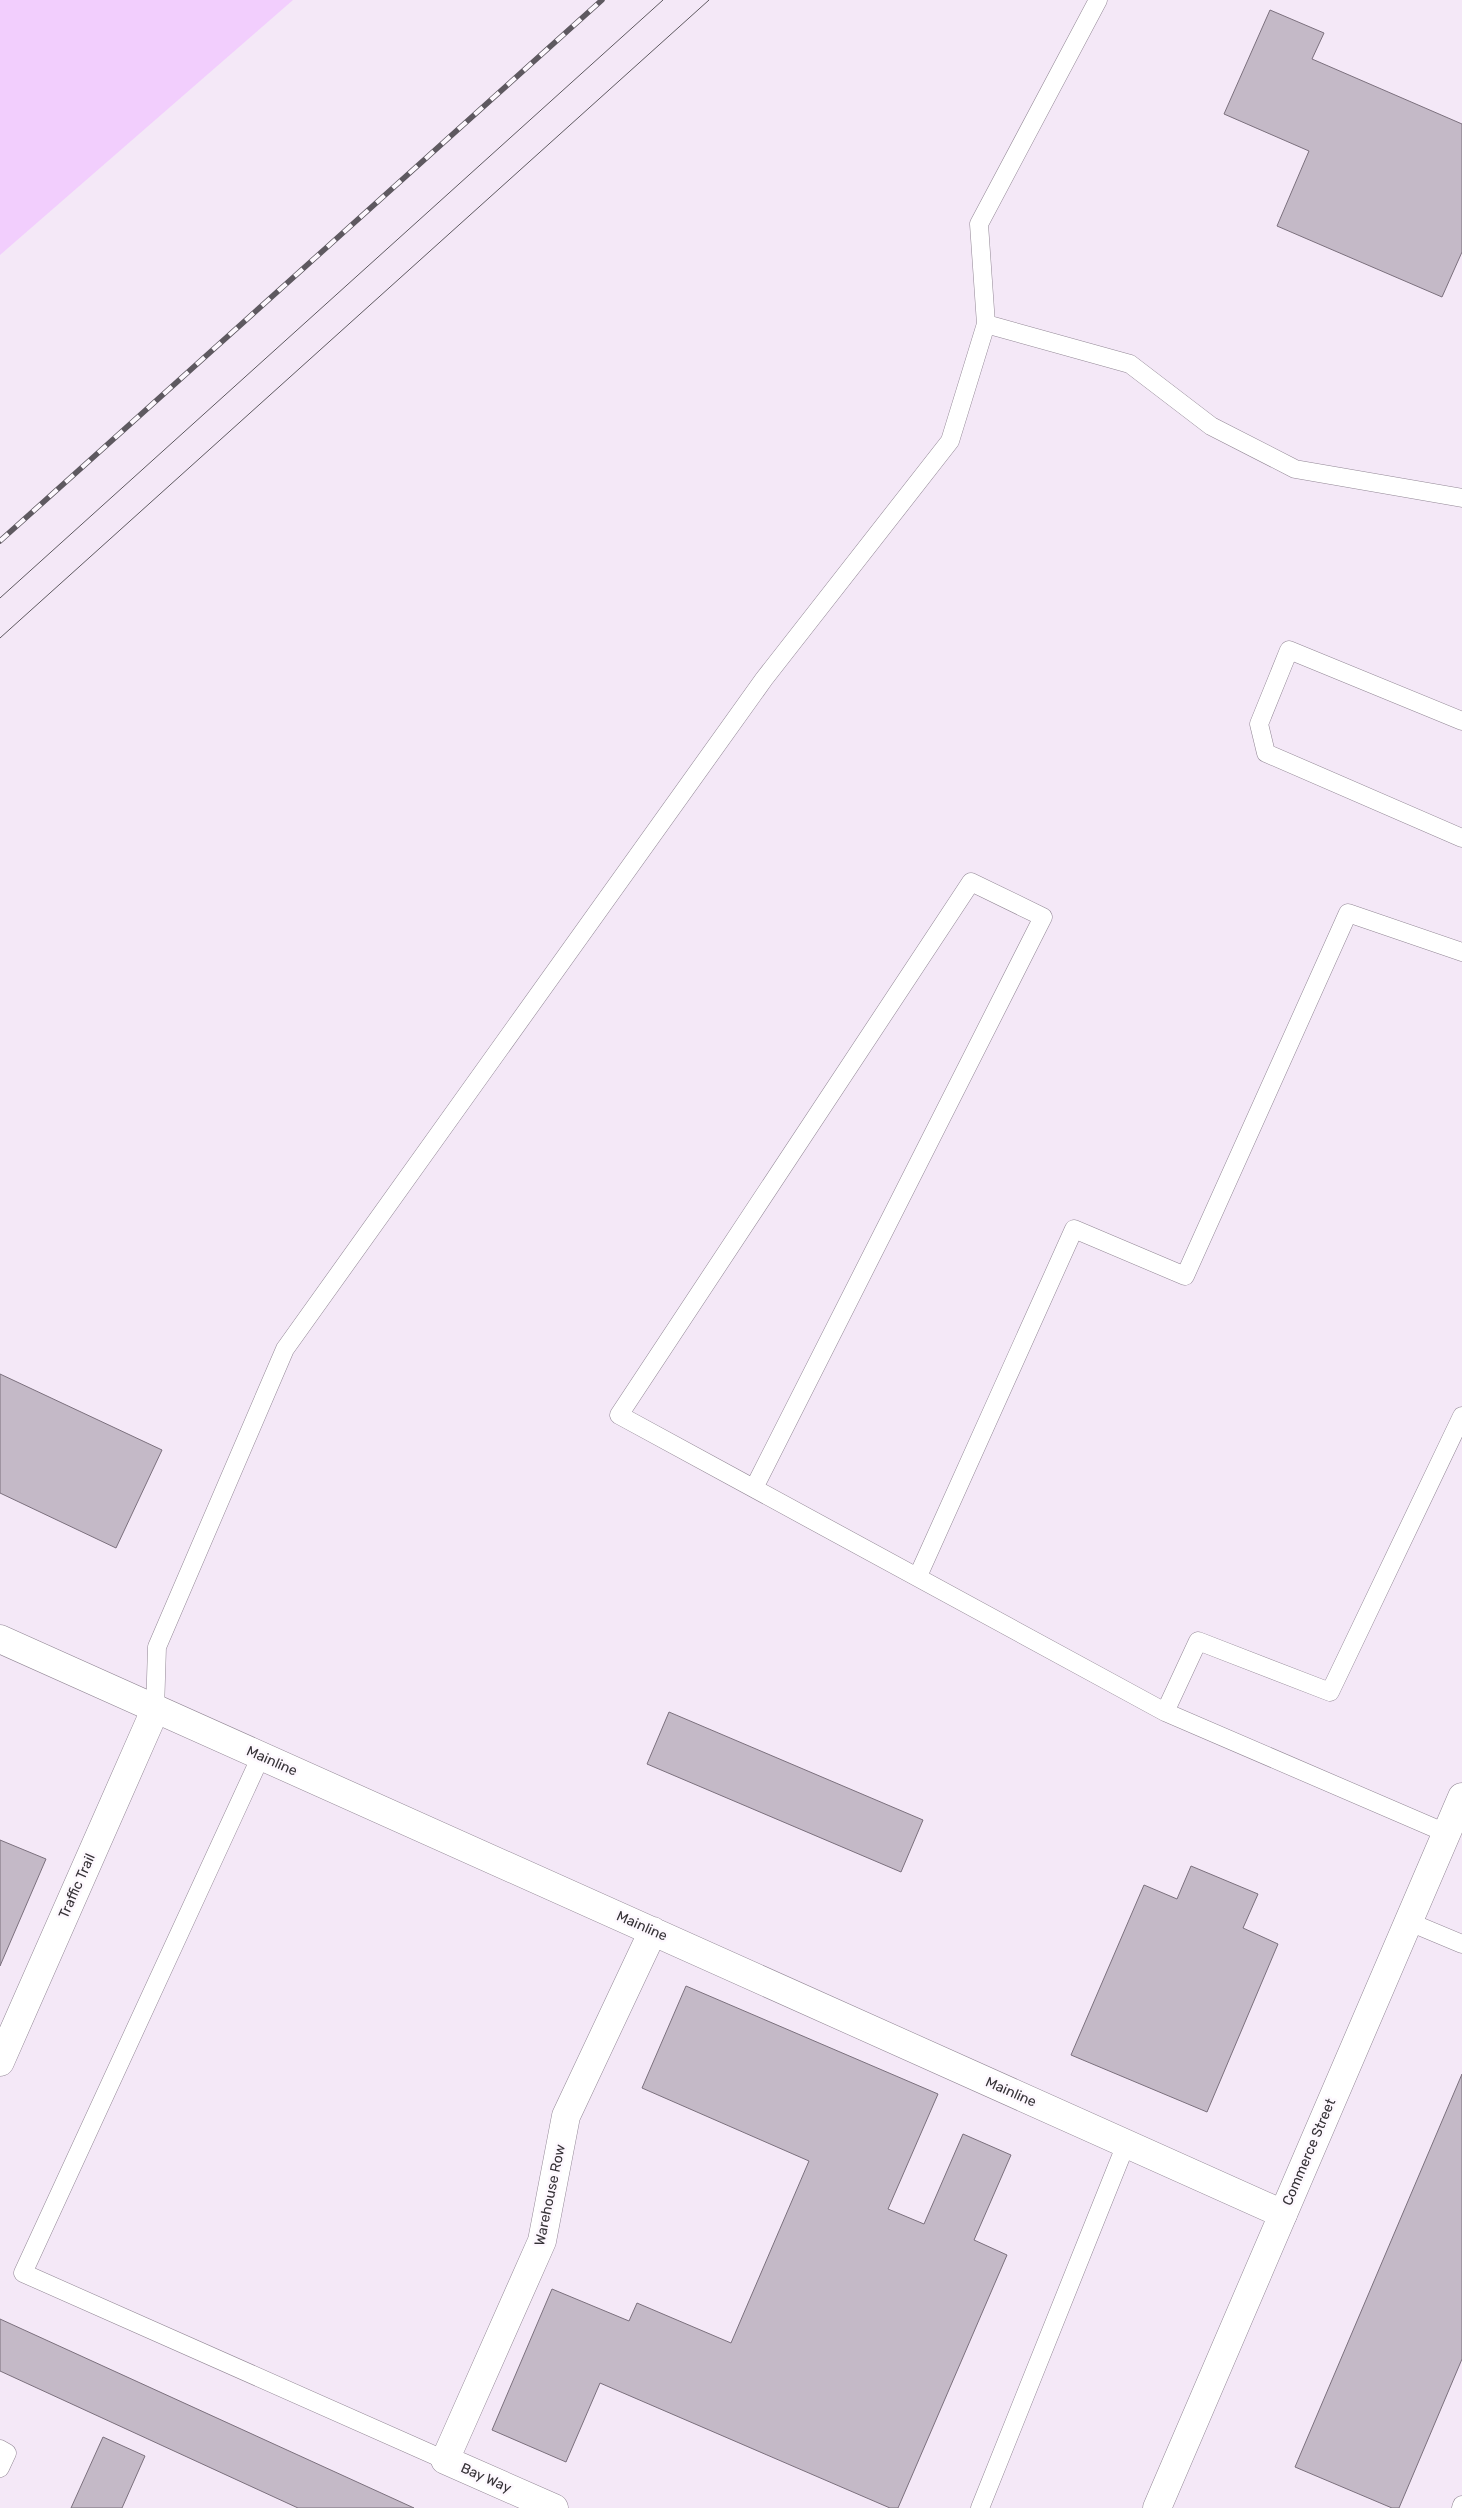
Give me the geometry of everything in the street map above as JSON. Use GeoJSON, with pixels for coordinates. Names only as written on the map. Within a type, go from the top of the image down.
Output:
{"type":"FeatureCollection","features":[{"type":"Feature","properties":{"kind":"street","name":"Mainline"},"geometry":{"type":"LineString","coordinates":[[0,1640],[1283,2214]]}},
{"type":"Feature","properties":{"kind":"street","name":"Traffic Trail"},"geometry":{"type":"LineString","coordinates":[[0,2062],[155,1710]]}},
{"type":"Feature","properties":{"kind":"street","name":"Commerce Street"},"geometry":{"type":"LineString","coordinates":[[1157,2508],[1407,1921],[1462,1797]]}},
{"type":"Feature","properties":{"kind":"street","name":"Warehouse Row"},"geometry":{"type":"LineString","coordinates":[[445,2460],[542,2241],[566,2116],[653,1932]]}},
{"type":"Feature","properties":{"kind":"street","name":"Bay Way"},"geometry":{"type":"LineString","coordinates":[[445,2460],[554,2508]]}},
{"type":"Feature","properties":{"kind":"lane"},"geometry":{"type":"LineString","coordinates":[[155,1710],[157,1647],[285,1349],[764,679],[950,441],[986,324],[979,224],[1098,0]]}},
{"type":"Feature","properties":{"kind":"lane"},"geometry":{"type":"LineString","coordinates":[[986,324],[1130,364],[1211,426],[1295,469],[1462,498]]}},
{"type":"Feature","properties":{"kind":"lane"},"geometry":{"type":"LineString","coordinates":[[1462,721],[1289,650],[1258,724],[1266,753],[1462,838]]}},
{"type":"Feature","properties":{"kind":"lane"},"geometry":{"type":"LineString","coordinates":[[754,1488],[1043,917],[970,882],[619,1416],[918,1576],[1165,1712],[1446,1833]]}},
{"type":"Feature","properties":{"kind":"lane"},"geometry":{"type":"LineString","coordinates":[[918,1576],[1074,1229],[1185,1276],[1348,913],[1462,952]]}},
{"type":"Feature","properties":{"kind":"lane"},"geometry":{"type":"LineString","coordinates":[[1165,1712],[1198,1641],[1330,1692],[1462,1416]]}},
{"type":"Feature","properties":{"kind":"lane"},"geometry":{"type":"LineString","coordinates":[[261,1756],[23,2272],[445,2460]]}},
{"type":"Feature","properties":{"kind":"lane"},"geometry":{"type":"LineString","coordinates":[[1407,1921],[1462,1944]]}},
{"type":"Feature","properties":{"kind":"lane"},"geometry":{"type":"LineString","coordinates":[[980,2508],[1126,2144]]}},
{"type":"Feature","properties":{"kind":"lane"},"geometry":{"type":"LineString","coordinates":[[0,2450],[7,2453],[0,2468]]}},
{"type":"Feature","properties":{"kind":"shaded area"},"geometry":{"type":"Polygon","coordinates":[[[0,0],[293,0],[0,255],[0,0]]]}},
{"type":"Feature","properties":{"kind":"building"},"geometry":{"type":"Polygon","coordinates":[[[1270,10],[1324,33],[1312,59],[1462,124],[1462,252],[1442,297],[1277,226],[1309,151],[1224,114],[1270,10]]]}},
{"type":"Feature","properties":{"kind":"building"},"geometry":{"type":"Polygon","coordinates":[[[0,1374],[162,1450],[116,1548],[0,1493],[0,1374]]]}},
{"type":"Feature","properties":{"kind":"building"},"geometry":{"type":"Polygon","coordinates":[[[669,1712],[923,1820],[901,1872],[647,1764],[669,1712]]]}},
{"type":"Feature","properties":{"kind":"building"},"geometry":{"type":"Polygon","coordinates":[[[0,1840],[46,1859],[0,1966],[0,1840]]]}},
{"type":"Feature","properties":{"kind":"building"},"geometry":{"type":"Polygon","coordinates":[[[1191,1866],[1258,1894],[1243,1928],[1278,1944],[1207,2112],[1071,2055],[1144,1885],[1177,1899],[1191,1866]]]}},
{"type":"Feature","properties":{"kind":"building"},"geometry":{"type":"Polygon","coordinates":[[[686,1986],[938,2094],[888,2209],[924,2224],[963,2134],[1011,2155],[974,2240],[1007,2255],[898,2508],[890,2508],[600,2383],[566,2462],[492,2430],[552,2289],[629,2321],[637,2303],[731,2343],[809,2161],[642,2088],[686,1986]]]}},
{"type":"Feature","properties":{"kind":"building"},"geometry":{"type":"Polygon","coordinates":[[[1462,2074],[1462,2359],[1399,2508],[1392,2508],[1295,2467],[1462,2074]]]}},
{"type":"Feature","properties":{"kind":"building"},"geometry":{"type":"Polygon","coordinates":[[[0,2319],[414,2508],[298,2508],[0,2371],[0,2319]]]}},
{"type":"Feature","properties":{"kind":"building"},"geometry":{"type":"Polygon","coordinates":[[[103,2437],[145,2456],[122,2508],[71,2508],[103,2437]]]}},
{"type":"Feature","properties":{"kind":"tram line"},"geometry":{"type":"LineString","coordinates":[[0,598],[663,0]]}},
{"type":"Feature","properties":{"kind":"tram line"},"geometry":{"type":"LineString","coordinates":[[0,638],[709,0]]}},
{"type":"Feature","properties":{"kind":"railway"},"geometry":{"type":"LineString","coordinates":[[0,541],[602,0]]}}]}
